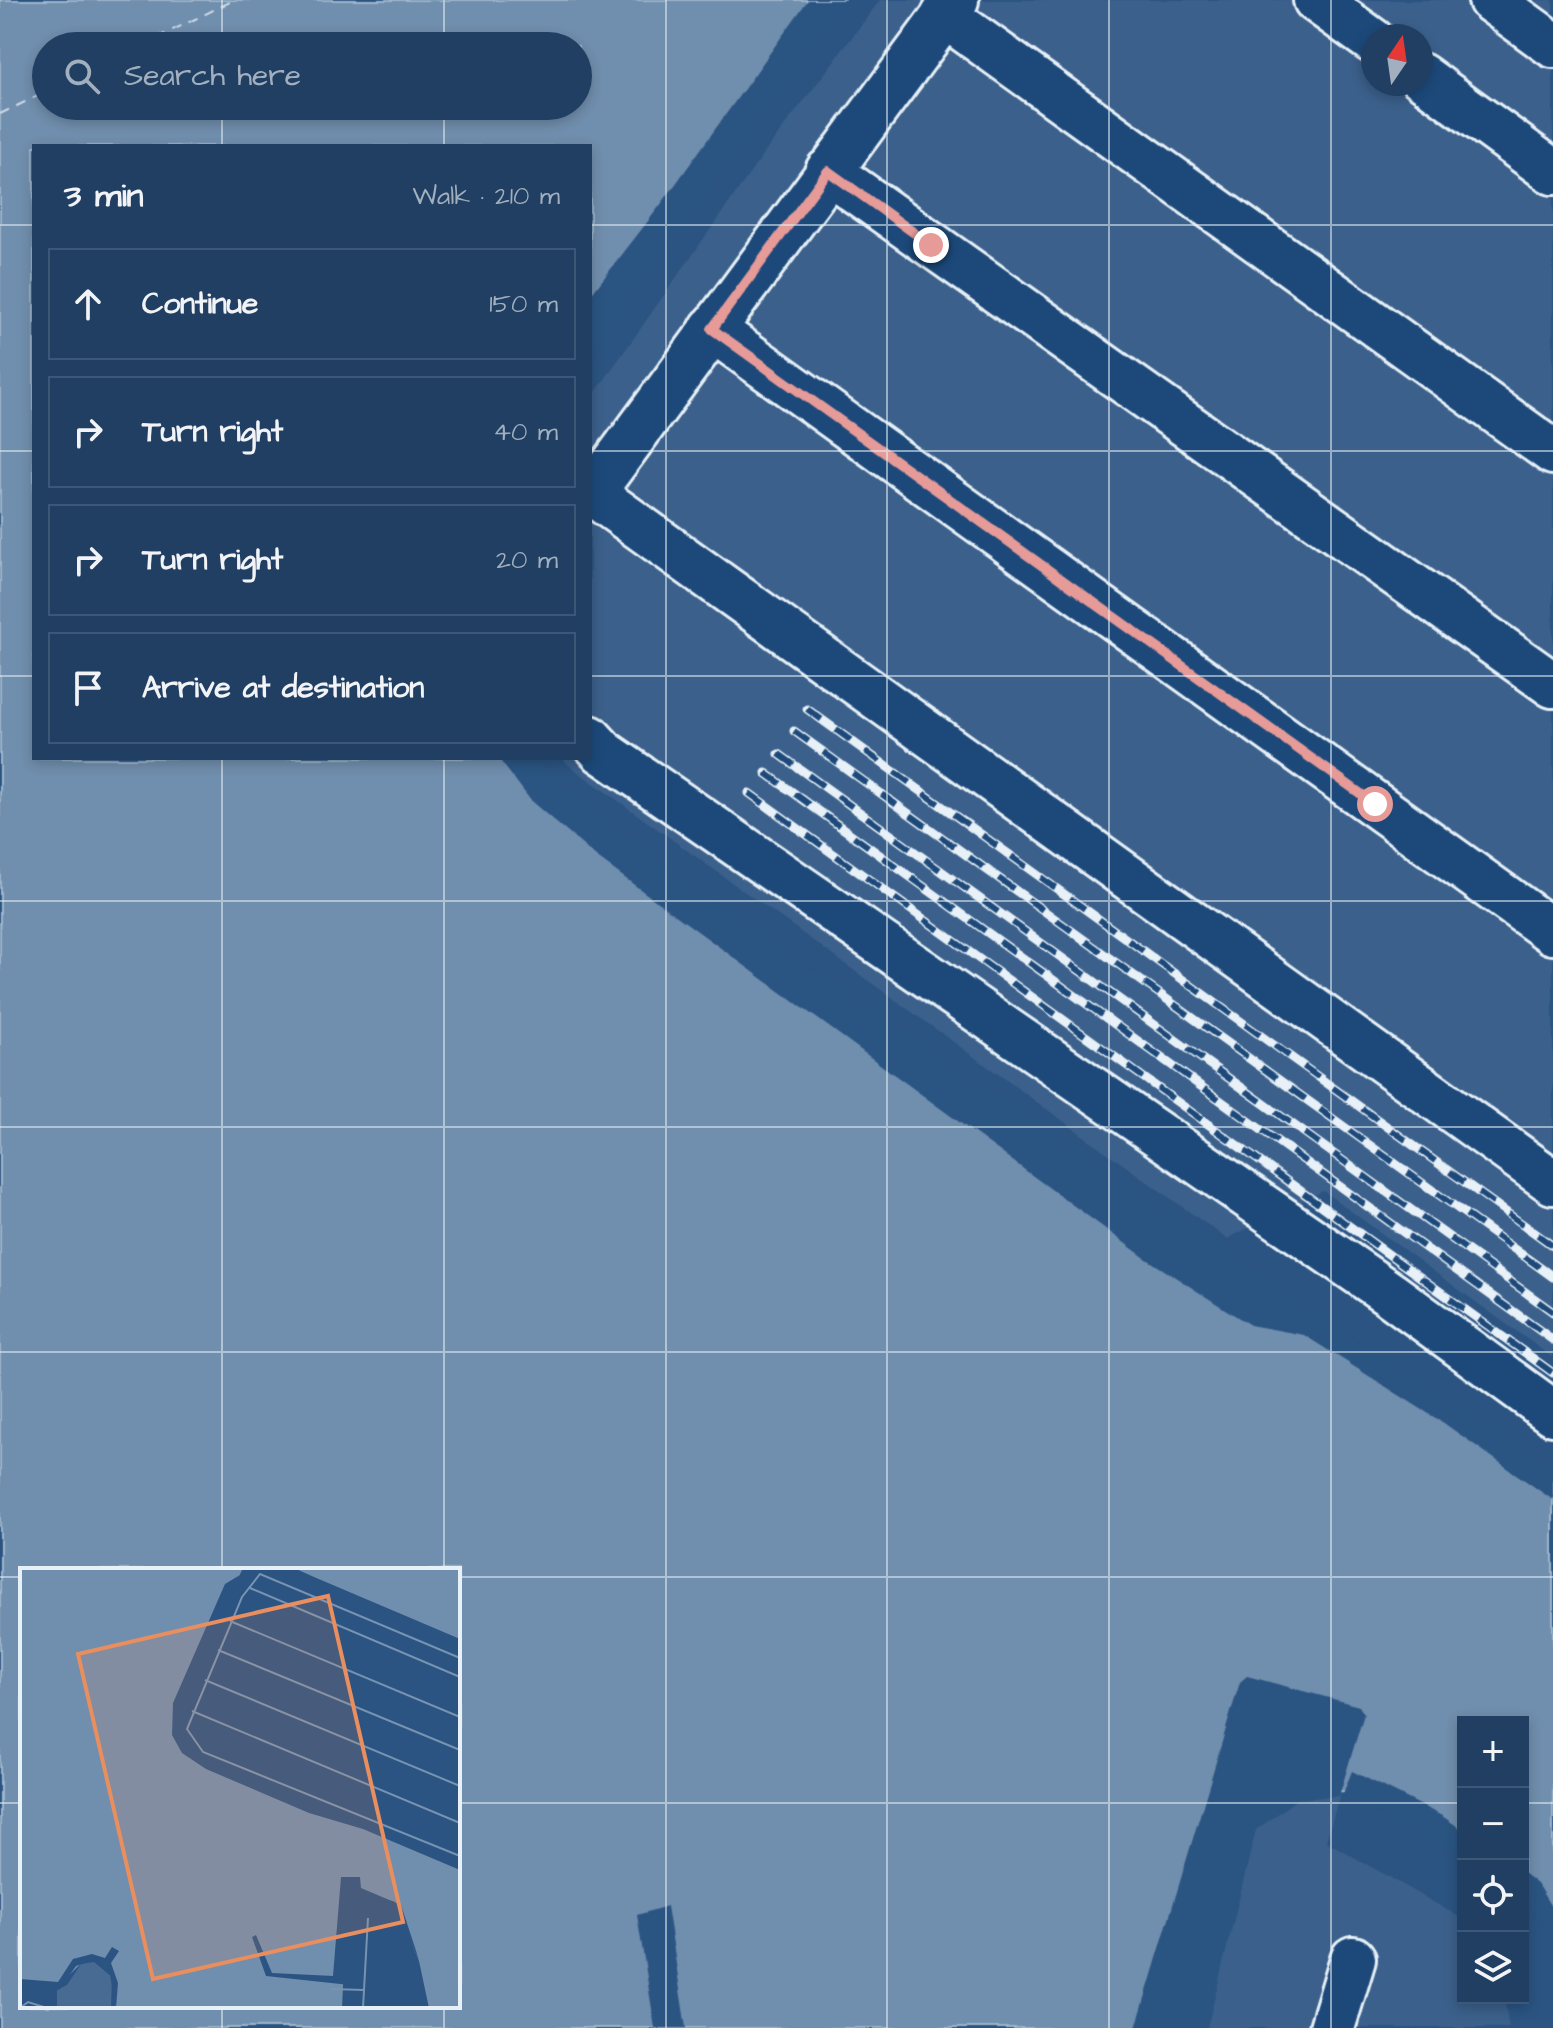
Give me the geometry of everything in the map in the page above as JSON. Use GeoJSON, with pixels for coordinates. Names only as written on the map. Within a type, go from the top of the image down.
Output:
{"type":"FeatureCollection","features":[{"type":"Feature","properties":{"kind":"lane"},"geometry":{"type":"LineString","coordinates":[[1316,0],[1361,32]]}},
{"type":"Feature","properties":{"kind":"lane"},"geometry":{"type":"LineString","coordinates":[[1491,0],[1553,45]]}},
{"type":"Feature","properties":{"kind":"lane"},"geometry":{"type":"LineString","coordinates":[[592,494],[950,8],[1553,452]]}},
{"type":"Feature","properties":{"kind":"lane"},"geometry":{"type":"LineString","coordinates":[[1433,85],[1553,172]]}},
{"type":"Feature","properties":{"kind":"lane"},"geometry":{"type":"LineString","coordinates":[[828,171],[1553,685]]}},
{"type":"Feature","properties":{"kind":"lane"},"geometry":{"type":"LineString","coordinates":[[712,329],[1553,932]]}},
{"type":"Feature","properties":{"kind":"lane"},"geometry":{"type":"LineString","coordinates":[[592,496],[1553,1182]]}},
{"type":"Feature","properties":{"kind":"lane"},"geometry":{"type":"LineString","coordinates":[[592,740],[603,752],[1390,1294],[1553,1413]]}},
{"type":"Feature","properties":{"kind":"lane"},"geometry":{"type":"LineString","coordinates":[[1332,2028],[1353,1959]]}},
{"type":"Feature","properties":{"kind":"shaded area"},"geometry":{"type":"Polygon","coordinates":[[[0,0],[844,0],[744,131],[592,347],[592,144],[32,144],[32,760],[533,760],[553,785],[706,901],[1553,1475],[1553,1934],[1529,1899],[1529,1716],[1457,1716],[1457,1849],[1344,1791],[1295,1795],[1253,1828],[1203,2028],[0,2028],[0,0]]]}},
{"type":"Feature","properties":{"kind":"shaded area"},"geometry":{"type":"Polygon","coordinates":[[[880,0],[1553,0],[1553,1358],[1323,1191],[1227,1239],[564,760],[592,760],[592,397],[762,156],[880,0]]]}},
{"type":"Feature","properties":{"kind":"shaded area"},"geometry":{"type":"Polygon","coordinates":[[[1240,1682],[1364,1714],[1326,1841],[1457,1916],[1457,2004],[1505,2004],[1509,2028],[1136,2028],[1240,1682]]]}},
{"type":"Feature","properties":{"kind":"pier"},"geometry":{"type":"Polygon","coordinates":[[[808,0],[848,0],[747,133],[592,351],[592,293],[662,203],[808,0]]]}},
{"type":"Feature","properties":{"kind":"pier"},"geometry":{"type":"Polygon","coordinates":[[[500,760],[538,760],[556,782],[709,898],[1228,1253],[1553,1470],[1553,1500],[1445,1424],[1304,1335],[1250,1325],[1144,1257],[596,857],[532,802],[500,760]]]}},
{"type":"Feature","properties":{"kind":"pier"},"geometry":{"type":"Polygon","coordinates":[[[1247,1676],[1359,1706],[1364,1714],[1339,1796],[1297,1799],[1256,1830],[1207,2028],[1136,2028],[1240,1682],[1247,1676]]]}},
{"type":"Feature","properties":{"kind":"pier"},"geometry":{"type":"Polygon","coordinates":[[[1352,1771],[1457,1826],[1457,1853],[1342,1796],[1352,1771]]]}},
{"type":"Feature","properties":{"kind":"pier"},"geometry":{"type":"Polygon","coordinates":[[[1529,1878],[1537,1884],[1553,1910],[1553,1938],[1529,1904],[1529,1878]]]}},
{"type":"Feature","properties":{"kind":"pier"},"geometry":{"type":"Polygon","coordinates":[[[667,1906],[686,2028],[655,2028],[637,1915],[667,1906]]]}},
{"type":"Feature","properties":{"kind":"ferry route"},"geometry":{"type":"LineString","coordinates":[[169,32],[234,0]]}},
{"type":"Feature","properties":{"kind":"ferry route"},"geometry":{"type":"LineString","coordinates":[[0,114],[32,99]]}},
{"type":"Feature","properties":{"kind":"railway"},"geometry":{"type":"LineString","coordinates":[[807,709],[1553,1246]]}},
{"type":"Feature","properties":{"kind":"railway"},"geometry":{"type":"LineString","coordinates":[[794,731],[1553,1277]]}},
{"type":"Feature","properties":{"kind":"railway"},"geometry":{"type":"LineString","coordinates":[[779,754],[1553,1312]]}},
{"type":"Feature","properties":{"kind":"railway"},"geometry":{"type":"LineString","coordinates":[[766,773],[1553,1340]]}},
{"type":"Feature","properties":{"kind":"railway"},"geometry":{"type":"LineString","coordinates":[[749,793],[1553,1373]]}},
{"type":"Feature","properties":{"kind":"route"},"geometry":{"type":"LineString","coordinates":[[931,245],[828,171],[712,329],[1375,804]]}}]}
